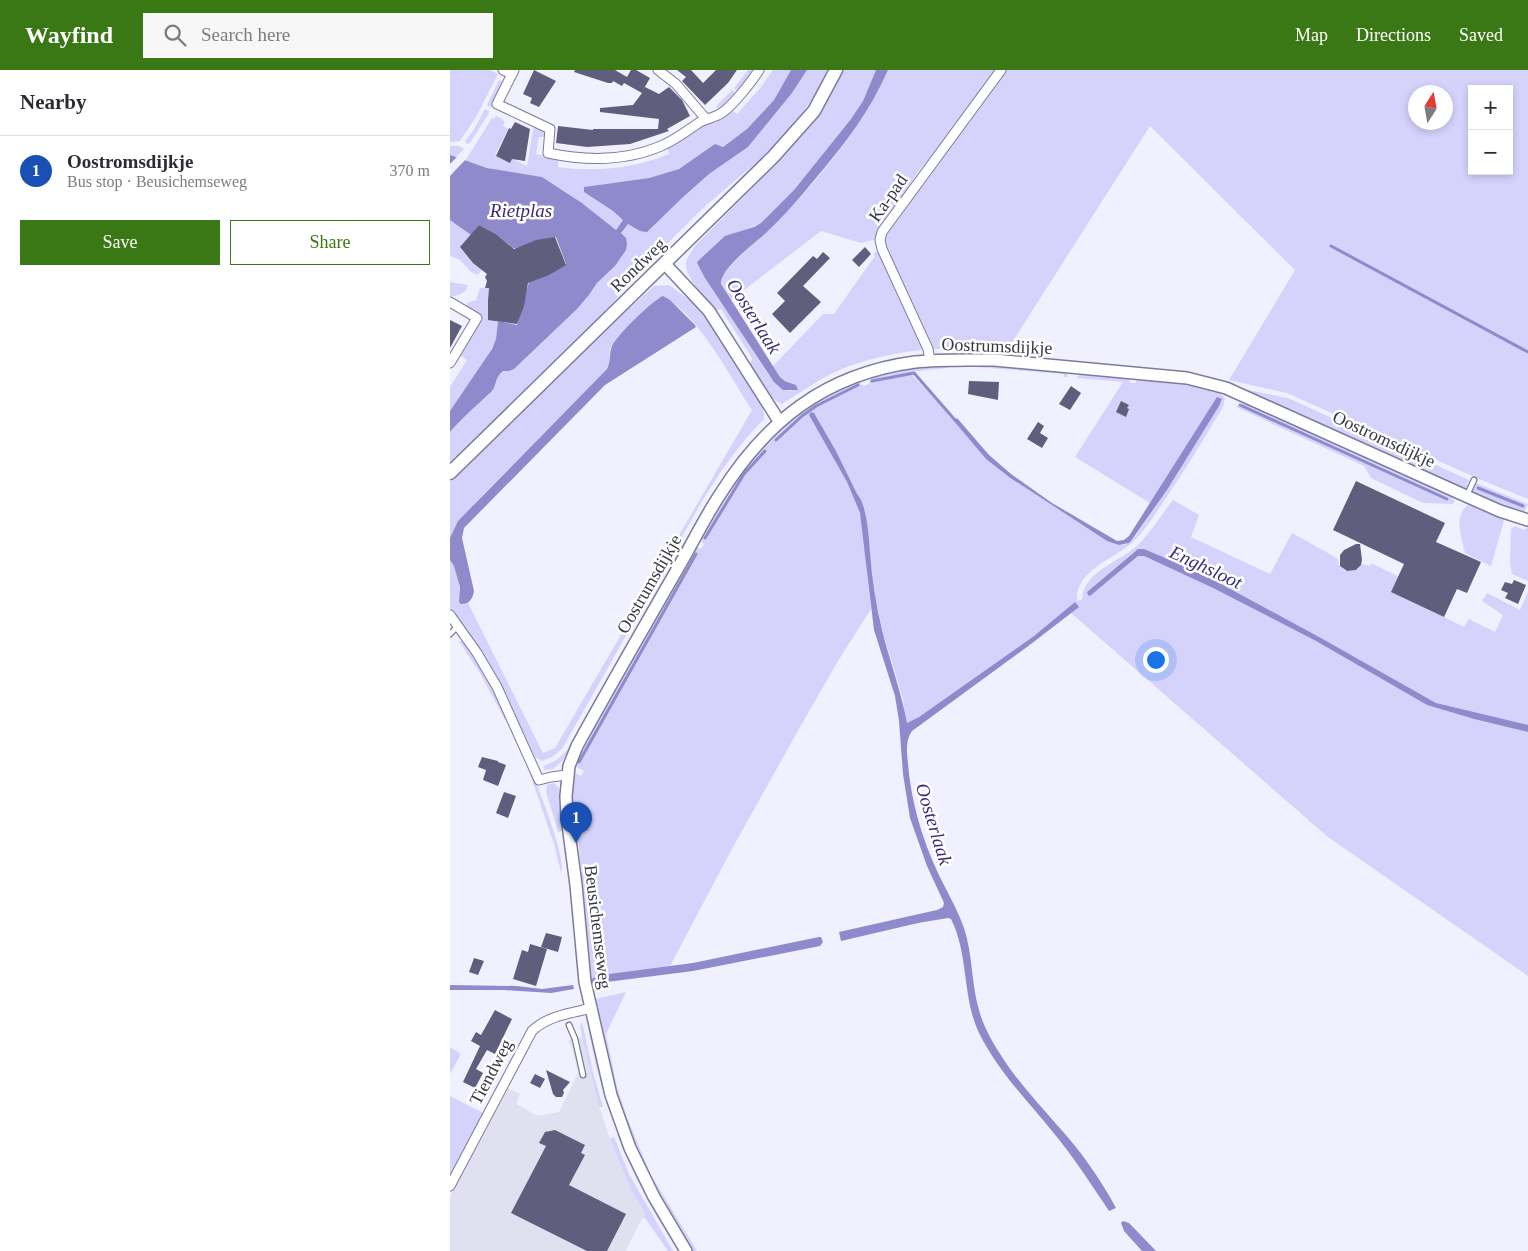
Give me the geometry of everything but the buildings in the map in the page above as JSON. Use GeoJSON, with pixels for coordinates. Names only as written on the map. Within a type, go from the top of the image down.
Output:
{"type":"FeatureCollection","features":[{"type":"Feature","properties":{"kind":"main road","name":"Rondweg"},"geometry":{"type":"LineString","coordinates":[[450,473],[773,157],[814,110],[836,70]]}},
{"type":"Feature","properties":{"kind":"street"},"geometry":{"type":"LineString","coordinates":[[503,70],[513,72],[498,104],[550,129],[548,153],[582,159],[604,159],[638,154],[663,145],[706,119],[720,115],[736,100],[759,70]]}},
{"type":"Feature","properties":{"kind":"street"},"geometry":{"type":"LineString","coordinates":[[658,70],[676,84],[706,119]]}},
{"type":"Feature","properties":{"kind":"street","name":"Ka-pad"},"geometry":{"type":"LineString","coordinates":[[930,361],[928,349],[882,249],[880,240],[882,232],[1001,70]]}},
{"type":"Feature","properties":{"kind":"street"},"geometry":{"type":"LineString","coordinates":[[665,264],[709,311],[780,421]]}},
{"type":"Feature","properties":{"kind":"street"},"geometry":{"type":"LineString","coordinates":[[450,302],[477,318],[450,363]]}},
{"type":"Feature","properties":{"kind":"street","name":"Oostrumsdijkje"},"geometry":{"type":"LineString","coordinates":[[567,775],[577,746],[719,495],[756,445],[780,421],[815,396],[852,377],[894,365],[930,361],[994,360],[1155,374],[1187,378],[1226,388]]}},
{"type":"Feature","properties":{"kind":"street","name":"Oostromsdijkje"},"geometry":{"type":"LineString","coordinates":[[1226,388],[1466,496],[1527,518]]}},
{"type":"Feature","properties":{"kind":"street"},"geometry":{"type":"LineString","coordinates":[[450,614],[477,653],[497,687],[540,780],[567,775]]}},
{"type":"Feature","properties":{"kind":"street","name":"Beusichemseweg"},"geometry":{"type":"LineString","coordinates":[[567,775],[567,818],[576,885],[585,982],[611,1095],[630,1148],[654,1197],[686,1251]]}},
{"type":"Feature","properties":{"kind":"street","name":"Tiendweg"},"geometry":{"type":"LineString","coordinates":[[450,1186],[532,1031],[538,1025],[547,1021],[592,1008]]}},
{"type":"Feature","properties":{"kind":"lane"},"geometry":{"type":"LineString","coordinates":[[1466,496],[1474,480]]}},
{"type":"Feature","properties":{"kind":"lane"},"geometry":{"type":"LineString","coordinates":[[450,634],[458,626]]}},
{"type":"Feature","properties":{"kind":"lane"},"geometry":{"type":"LineString","coordinates":[[569,1025],[575,1039],[583,1076]]}},
{"type":"Feature","properties":{"kind":"shaded area"},"geometry":{"type":"Polygon","coordinates":[[[450,70],[489,70],[498,74],[476,117],[460,141],[450,142],[450,70]]]}},
{"type":"Feature","properties":{"kind":"shaded area"},"geometry":{"type":"Polygon","coordinates":[[[748,70],[754,70],[737,91],[734,88],[748,70]]]}},
{"type":"Feature","properties":{"kind":"shaded area"},"geometry":{"type":"Polygon","coordinates":[[[773,70],[791,70],[774,100],[747,129],[723,147],[715,145],[679,169],[649,178],[584,187],[584,192],[623,220],[616,230],[582,203],[542,177],[502,172],[465,161],[492,118],[494,119],[496,116],[505,122],[503,126],[508,129],[495,155],[509,161],[511,158],[527,166],[533,130],[536,125],[544,131],[546,137],[539,137],[536,154],[558,159],[558,167],[601,169],[642,163],[669,154],[667,146],[706,123],[716,123],[730,109],[737,114],[773,70]]]}},
{"type":"Feature","properties":{"kind":"shaded area"},"geometry":{"type":"Polygon","coordinates":[[[807,70],[829,70],[809,104],[785,135],[692,219],[537,381],[450,464],[450,432],[491,392],[503,371],[514,369],[577,309],[597,283],[615,266],[626,250],[620,233],[628,224],[640,231],[709,174],[748,147],[792,93],[807,70]]]}},
{"type":"Feature","properties":{"kind":"shaded area"},"geometry":{"type":"Polygon","coordinates":[[[843,70],[876,70],[863,101],[851,119],[794,190],[761,223],[747,229],[697,263],[768,374],[781,388],[789,391],[798,389],[796,385],[782,379],[773,366],[823,314],[834,314],[875,256],[873,254],[879,250],[923,346],[921,350],[899,353],[846,367],[822,379],[782,404],[773,399],[750,365],[752,358],[721,309],[716,311],[693,282],[686,269],[686,262],[695,246],[786,153],[827,100],[843,70]]]}},
{"type":"Feature","properties":{"kind":"shaded area"},"geometry":{"type":"Polygon","coordinates":[[[888,70],[998,70],[935,154],[919,171],[877,239],[861,243],[821,231],[731,300],[721,284],[722,276],[733,263],[763,236],[820,175],[864,114],[888,70]]]}},
{"type":"Feature","properties":{"kind":"shaded area"},"geometry":{"type":"Polygon","coordinates":[[[1005,70],[1528,70],[1528,499],[1287,393],[1229,380],[1295,270],[1150,126],[1006,352],[980,349],[932,349],[884,244],[885,234],[1005,70]]]}},
{"type":"Feature","properties":{"kind":"shaded area"},"geometry":{"type":"Polygon","coordinates":[[[499,80],[503,82],[503,85],[491,108],[487,105],[499,80]]]}},
{"type":"Feature","properties":{"kind":"shaded area"},"geometry":{"type":"Polygon","coordinates":[[[732,90],[736,93],[718,111],[716,106],[732,90]]]}},
{"type":"Feature","properties":{"kind":"shaded area"},"geometry":{"type":"Polygon","coordinates":[[[485,109],[489,111],[488,115],[470,143],[467,144],[465,141],[485,109]]]}},
{"type":"Feature","properties":{"kind":"shaded area"},"geometry":{"type":"Polygon","coordinates":[[[450,146],[459,146],[464,149],[456,157],[450,155],[450,146]]]}},
{"type":"Feature","properties":{"kind":"shaded area"},"geometry":{"type":"Polygon","coordinates":[[[450,220],[471,235],[460,248],[482,270],[478,275],[471,272],[460,260],[450,256],[450,220]]]}},
{"type":"Feature","properties":{"kind":"shaded area"},"geometry":{"type":"Polygon","coordinates":[[[450,282],[468,285],[464,292],[450,297],[450,282]]]}},
{"type":"Feature","properties":{"kind":"shaded area"},"geometry":{"type":"Polygon","coordinates":[[[669,285],[695,304],[704,314],[760,402],[764,419],[722,470],[701,503],[562,749],[552,757],[542,761],[535,757],[505,693],[487,662],[450,608],[450,560],[459,580],[459,602],[463,605],[468,603],[543,753],[555,748],[752,410],[712,346],[687,315],[674,304],[661,297],[615,340],[611,348],[607,369],[477,501],[450,538],[450,480],[580,353],[654,286],[669,285]]]}},
{"type":"Feature","properties":{"kind":"shaded area"},"geometry":{"type":"Polygon","coordinates":[[[480,288],[489,288],[488,300],[498,321],[496,339],[486,360],[450,411],[450,387],[467,360],[460,355],[482,315],[467,306],[467,303],[476,300],[480,288]]]}},
{"type":"Feature","properties":{"kind":"shaded area"},"geometry":{"type":"Polygon","coordinates":[[[946,365],[947,368],[909,372],[948,412],[986,459],[1009,477],[1107,541],[1123,545],[1129,543],[1135,537],[1167,490],[1222,400],[1153,505],[1075,457],[1123,382],[1076,378],[1082,372],[1129,377],[1130,383],[1136,383],[1137,378],[1178,383],[1221,394],[1225,398],[1223,407],[1202,443],[1147,526],[1127,547],[1089,573],[1078,590],[1077,601],[1082,600],[1084,590],[1096,574],[1140,543],[1173,500],[1199,515],[1191,537],[1270,574],[1292,533],[1337,558],[1339,565],[1345,571],[1357,570],[1362,564],[1370,566],[1371,563],[1400,577],[1394,592],[1464,627],[1469,619],[1495,632],[1503,615],[1482,601],[1487,593],[1520,610],[1528,592],[1528,728],[1464,713],[1436,703],[1204,574],[1156,554],[1135,551],[1087,592],[1090,596],[1138,556],[1144,556],[1213,588],[1316,641],[1427,705],[1528,732],[1528,976],[1328,837],[1071,613],[1078,607],[1075,602],[1034,636],[919,717],[906,724],[903,699],[882,629],[875,595],[864,510],[836,451],[812,412],[809,415],[847,482],[860,513],[871,609],[800,727],[733,847],[670,966],[601,975],[591,979],[586,918],[579,873],[582,872],[577,833],[573,833],[570,788],[573,772],[581,776],[584,771],[574,766],[583,745],[694,548],[701,549],[704,544],[699,539],[730,489],[764,446],[805,409],[857,381],[864,386],[869,384],[872,376],[906,368],[946,365]]]}},
{"type":"Feature","properties":{"kind":"shaded area"},"geometry":{"type":"Polygon","coordinates":[[[958,365],[1010,366],[1068,372],[1067,377],[1064,377],[1064,374],[957,367],[958,365]]]}},
{"type":"Feature","properties":{"kind":"shaded area"},"geometry":{"type":"Polygon","coordinates":[[[1237,388],[1288,398],[1469,480],[1466,488],[1462,489],[1237,388]]]}},
{"type":"Feature","properties":{"kind":"shaded area"},"geometry":{"type":"Polygon","coordinates":[[[1246,402],[1449,494],[1455,501],[1453,504],[1423,503],[1371,478],[1364,466],[1236,407],[1246,402]]]}},
{"type":"Feature","properties":{"kind":"shaded area"},"geometry":{"type":"Polygon","coordinates":[[[762,429],[726,475],[706,506],[563,760],[553,769],[545,770],[544,766],[557,760],[567,750],[705,505],[735,460],[762,429]]]}},
{"type":"Feature","properties":{"kind":"shaded area"},"geometry":{"type":"Polygon","coordinates":[[[1476,483],[1528,504],[1522,513],[1474,494],[1473,490],[1476,483]]]}},
{"type":"Feature","properties":{"kind":"shaded area"},"geometry":{"type":"Polygon","coordinates":[[[1468,505],[1505,517],[1491,566],[1465,553],[1460,521],[1463,510],[1468,505]]]}},
{"type":"Feature","properties":{"kind":"shaded area"},"geometry":{"type":"Polygon","coordinates":[[[1515,526],[1524,530],[1528,527],[1528,581],[1512,574],[1510,563],[1511,529],[1515,526]]]}},
{"type":"Feature","properties":{"kind":"shaded area"},"geometry":{"type":"Polygon","coordinates":[[[459,641],[463,641],[485,674],[507,715],[505,720],[481,675],[459,641]]]}},
{"type":"Feature","properties":{"kind":"shaded area"},"geometry":{"type":"Polygon","coordinates":[[[532,773],[556,840],[562,866],[561,873],[554,844],[530,774],[532,773]]]}},
{"type":"Feature","properties":{"kind":"shaded area"},"geometry":{"type":"Polygon","coordinates":[[[554,783],[559,788],[563,831],[558,832],[546,792],[547,785],[554,783]]]}},
{"type":"Feature","properties":{"kind":"shaded area"},"geometry":{"type":"Polygon","coordinates":[[[626,992],[606,1034],[617,1087],[628,1120],[651,1175],[697,1251],[692,1251],[647,1174],[628,1129],[617,1092],[595,999],[626,992]]]}},
{"type":"Feature","properties":{"kind":"shaded area"},"geometry":{"type":"Polygon","coordinates":[[[582,1022],[603,1107],[599,1107],[582,1037],[580,1026],[582,1022]]]}},
{"type":"Feature","properties":{"kind":"shaded area"},"geometry":{"type":"Polygon","coordinates":[[[588,1028],[590,1028],[592,1035],[607,1104],[596,1066],[588,1028]]]}},
{"type":"Feature","properties":{"kind":"shaded area"},"geometry":{"type":"Polygon","coordinates":[[[582,1037],[598,1103],[610,1139],[631,1190],[645,1213],[626,1251],[450,1251],[450,1196],[506,1087],[520,1094],[516,1104],[538,1116],[559,1112],[578,1073],[572,1048],[568,1041],[582,1037]]]}},
{"type":"Feature","properties":{"kind":"shaded area"},"geometry":{"type":"Polygon","coordinates":[[[450,1047],[461,1054],[450,1074],[450,1047]]]}},
{"type":"Feature","properties":{"kind":"shaded area"},"geometry":{"type":"Polygon","coordinates":[[[450,1096],[485,1114],[450,1179],[450,1096]]]}},
{"type":"Feature","properties":{"kind":"shaded area"},"geometry":{"type":"Polygon","coordinates":[[[617,1134],[619,1134],[647,1195],[680,1251],[678,1251],[644,1194],[617,1134]]]}},
{"type":"Feature","properties":{"kind":"shaded area"},"geometry":{"type":"Polygon","coordinates":[[[614,1137],[629,1174],[673,1251],[668,1251],[645,1218],[643,1218],[645,1213],[631,1190],[610,1139],[614,1137]]]}},
{"type":"Feature","properties":{"kind":"water","name":"Rietplas"},"geometry":{"type":"Polygon","coordinates":[[[791,70],[807,70],[792,93],[748,147],[709,174],[647,232],[640,231],[628,224],[621,233],[626,238],[626,250],[615,266],[597,283],[577,309],[514,369],[503,371],[491,392],[450,432],[450,411],[492,349],[496,339],[498,321],[517,325],[529,282],[566,264],[556,237],[513,248],[496,234],[479,225],[471,235],[450,220],[450,155],[487,168],[542,177],[582,203],[616,230],[623,220],[584,192],[584,187],[649,178],[679,169],[715,144],[723,147],[747,129],[774,100],[791,70]]]}},
{"type":"Feature","properties":{"kind":"water"},"geometry":{"type":"Polygon","coordinates":[[[876,70],[888,70],[865,113],[847,140],[793,205],[732,264],[722,278],[721,284],[780,377],[796,385],[798,390],[783,390],[774,382],[697,263],[725,236],[761,223],[794,190],[851,119],[863,101],[876,70]]]}},
{"type":"Feature","properties":{"kind":"water"},"geometry":{"type":"Polygon","coordinates":[[[663,296],[670,300],[696,327],[605,385],[464,528],[462,538],[474,591],[470,600],[461,604],[459,602],[460,587],[454,566],[450,560],[450,538],[458,521],[607,369],[611,349],[615,341],[644,311],[663,296]]]}},
{"type":"Feature","properties":{"kind":"water"},"geometry":{"type":"Polygon","coordinates":[[[1217,397],[1222,399],[1219,406],[1167,490],[1131,541],[1119,545],[1107,541],[1009,477],[986,459],[954,421],[957,418],[989,455],[1011,474],[1052,503],[1117,541],[1124,540],[1129,536],[1217,397]]]}},
{"type":"Feature","properties":{"kind":"water"},"geometry":{"type":"Polygon","coordinates":[[[811,412],[814,413],[836,451],[863,505],[867,522],[874,592],[885,642],[907,723],[919,717],[1034,636],[1075,602],[1079,607],[912,731],[907,743],[907,751],[909,778],[918,820],[932,860],[964,928],[969,948],[976,1000],[986,1028],[999,1052],[1015,1075],[1074,1144],[1096,1175],[1116,1208],[1109,1211],[1067,1150],[995,1060],[979,1033],[970,1005],[961,947],[951,919],[918,923],[841,941],[839,932],[937,910],[943,907],[944,903],[927,866],[910,818],[903,774],[895,696],[874,630],[860,513],[847,482],[809,415],[811,412]]]}},
{"type":"Feature","properties":{"kind":"water"},"geometry":{"type":"Polygon","coordinates":[[[1138,549],[1144,549],[1203,574],[1436,703],[1528,725],[1528,732],[1427,705],[1316,641],[1213,588],[1144,556],[1138,556],[1090,596],[1088,595],[1087,592],[1138,549]]]}},
{"type":"Feature","properties":{"kind":"water"},"geometry":{"type":"Polygon","coordinates":[[[821,937],[823,942],[820,946],[693,971],[599,983],[599,985],[593,987],[591,979],[601,975],[693,963],[821,937]]]}},
{"type":"Feature","properties":{"kind":"water"},"geometry":{"type":"Polygon","coordinates":[[[450,985],[517,986],[542,989],[573,985],[574,989],[551,993],[504,990],[450,990],[450,985]]]}},
{"type":"Feature","properties":{"kind":"water"},"geometry":{"type":"Polygon","coordinates":[[[1123,1221],[1129,1223],[1156,1251],[1142,1251],[1124,1231],[1121,1223],[1123,1221]]]}},
{"type":"Feature","properties":{"kind":"pier"},"geometry":{"type":"Polygon","coordinates":[[[458,156],[466,159],[450,176],[450,164],[458,156]]]}},
{"type":"Feature","properties":{"kind":"waterway"},"geometry":{"type":"LineString","coordinates":[[1331,246],[1528,352]]}},
{"type":"Feature","properties":{"kind":"waterway"},"geometry":{"type":"LineString","coordinates":[[872,381],[914,373],[955,420]]}},
{"type":"Feature","properties":{"kind":"waterway"},"geometry":{"type":"LineString","coordinates":[[776,440],[816,406],[858,385]]}},
{"type":"Feature","properties":{"kind":"waterway"},"geometry":{"type":"LineString","coordinates":[[1240,405],[1447,499]]}},
{"type":"Feature","properties":{"kind":"waterway"},"geometry":{"type":"LineString","coordinates":[[705,538],[744,474],[765,451]]}},
{"type":"Feature","properties":{"kind":"waterway"},"geometry":{"type":"LineString","coordinates":[[1478,488],[1523,506]]}},
{"type":"Feature","properties":{"kind":"waterway"},"geometry":{"type":"LineString","coordinates":[[579,762],[696,554]]}},
{"type":"Feature","properties":{"kind":"place","name":"Oostromsdijkje"},"geometry":{"type":"Point","coordinates":[576,843]}},
{"type":"Feature","properties":{"kind":"water label","name":"Oosterlaak"},"geometry":{"type":"Point","coordinates":[754,316]}},
{"type":"Feature","properties":{"kind":"water label","name":"Enghsloot"},"geometry":{"type":"Point","coordinates":[1206,567]}},
{"type":"Feature","properties":{"kind":"water label","name":"Oosterlaak"},"geometry":{"type":"Point","coordinates":[934,824]}}]}
